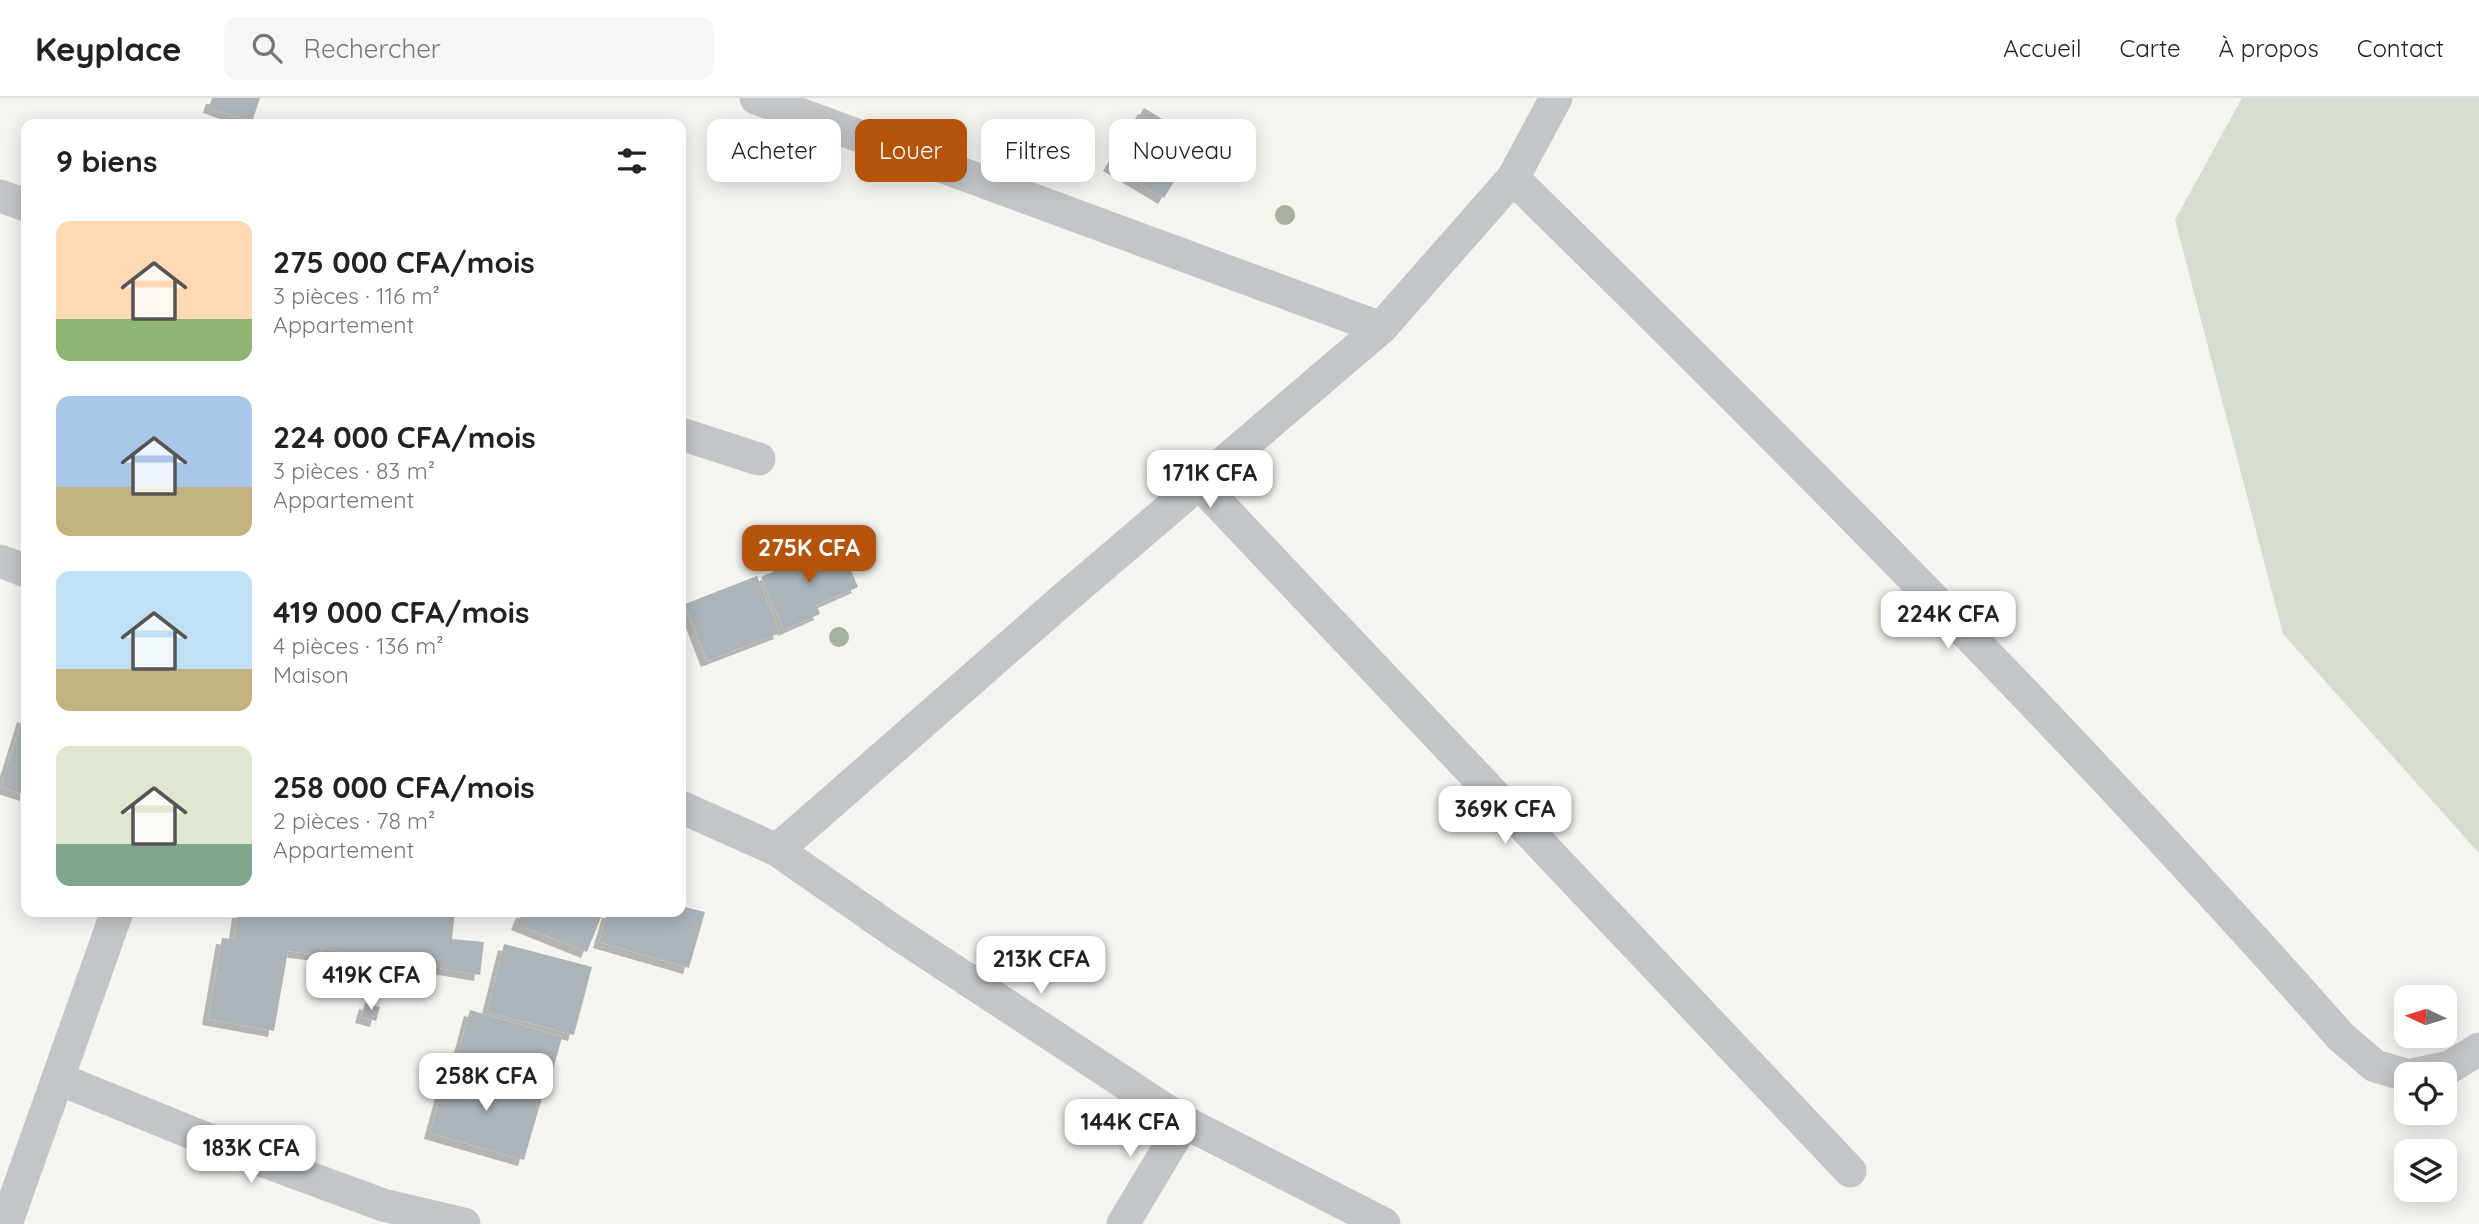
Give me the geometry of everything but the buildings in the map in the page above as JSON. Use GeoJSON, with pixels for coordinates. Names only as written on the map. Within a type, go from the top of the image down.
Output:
{"type":"FeatureCollection","features":[{"type":"Feature","properties":{"kind":"street"},"geometry":{"type":"LineString","coordinates":[[756,98],[1381,328]]}},
{"type":"Feature","properties":{"kind":"street"},"geometry":{"type":"LineString","coordinates":[[777,850],[1381,328],[1513,178],[1556,98]]}},
{"type":"Feature","properties":{"kind":"street"},"geometry":{"type":"LineString","coordinates":[[1513,178],[1819,479],[2048,716],[2341,1037],[2375,1066],[2394,1072]]}},
{"type":"Feature","properties":{"kind":"street"},"geometry":{"type":"LineString","coordinates":[[0,196],[21,203]]}},
{"type":"Feature","properties":{"kind":"street"},"geometry":{"type":"LineString","coordinates":[[686,436],[759,459]]}},
{"type":"Feature","properties":{"kind":"street"},"geometry":{"type":"LineString","coordinates":[[1199,483],[1850,1171]]}},
{"type":"Feature","properties":{"kind":"street"},"geometry":{"type":"LineString","coordinates":[[0,561],[21,569]]}},
{"type":"Feature","properties":{"kind":"street"},"geometry":{"type":"LineString","coordinates":[[686,809],[777,850],[895,932],[1184,1122],[1384,1224]]}},
{"type":"Feature","properties":{"kind":"street"},"geometry":{"type":"LineString","coordinates":[[6,1224],[115,917]]}},
{"type":"Feature","properties":{"kind":"street"},"geometry":{"type":"LineString","coordinates":[[2457,1063],[2479,1049]]}},
{"type":"Feature","properties":{"kind":"street"},"geometry":{"type":"LineString","coordinates":[[59,1079],[239,1152],[383,1205],[464,1224]]}},
{"type":"Feature","properties":{"kind":"street"},"geometry":{"type":"LineString","coordinates":[[1123,1224],[1184,1122]]}},
{"type":"Feature","properties":{"kind":"shaded area"},"geometry":{"type":"Polygon","coordinates":[[[2242,98],[2479,98],[2479,853],[2283,634],[2175,220],[2242,98]]]}}]}
